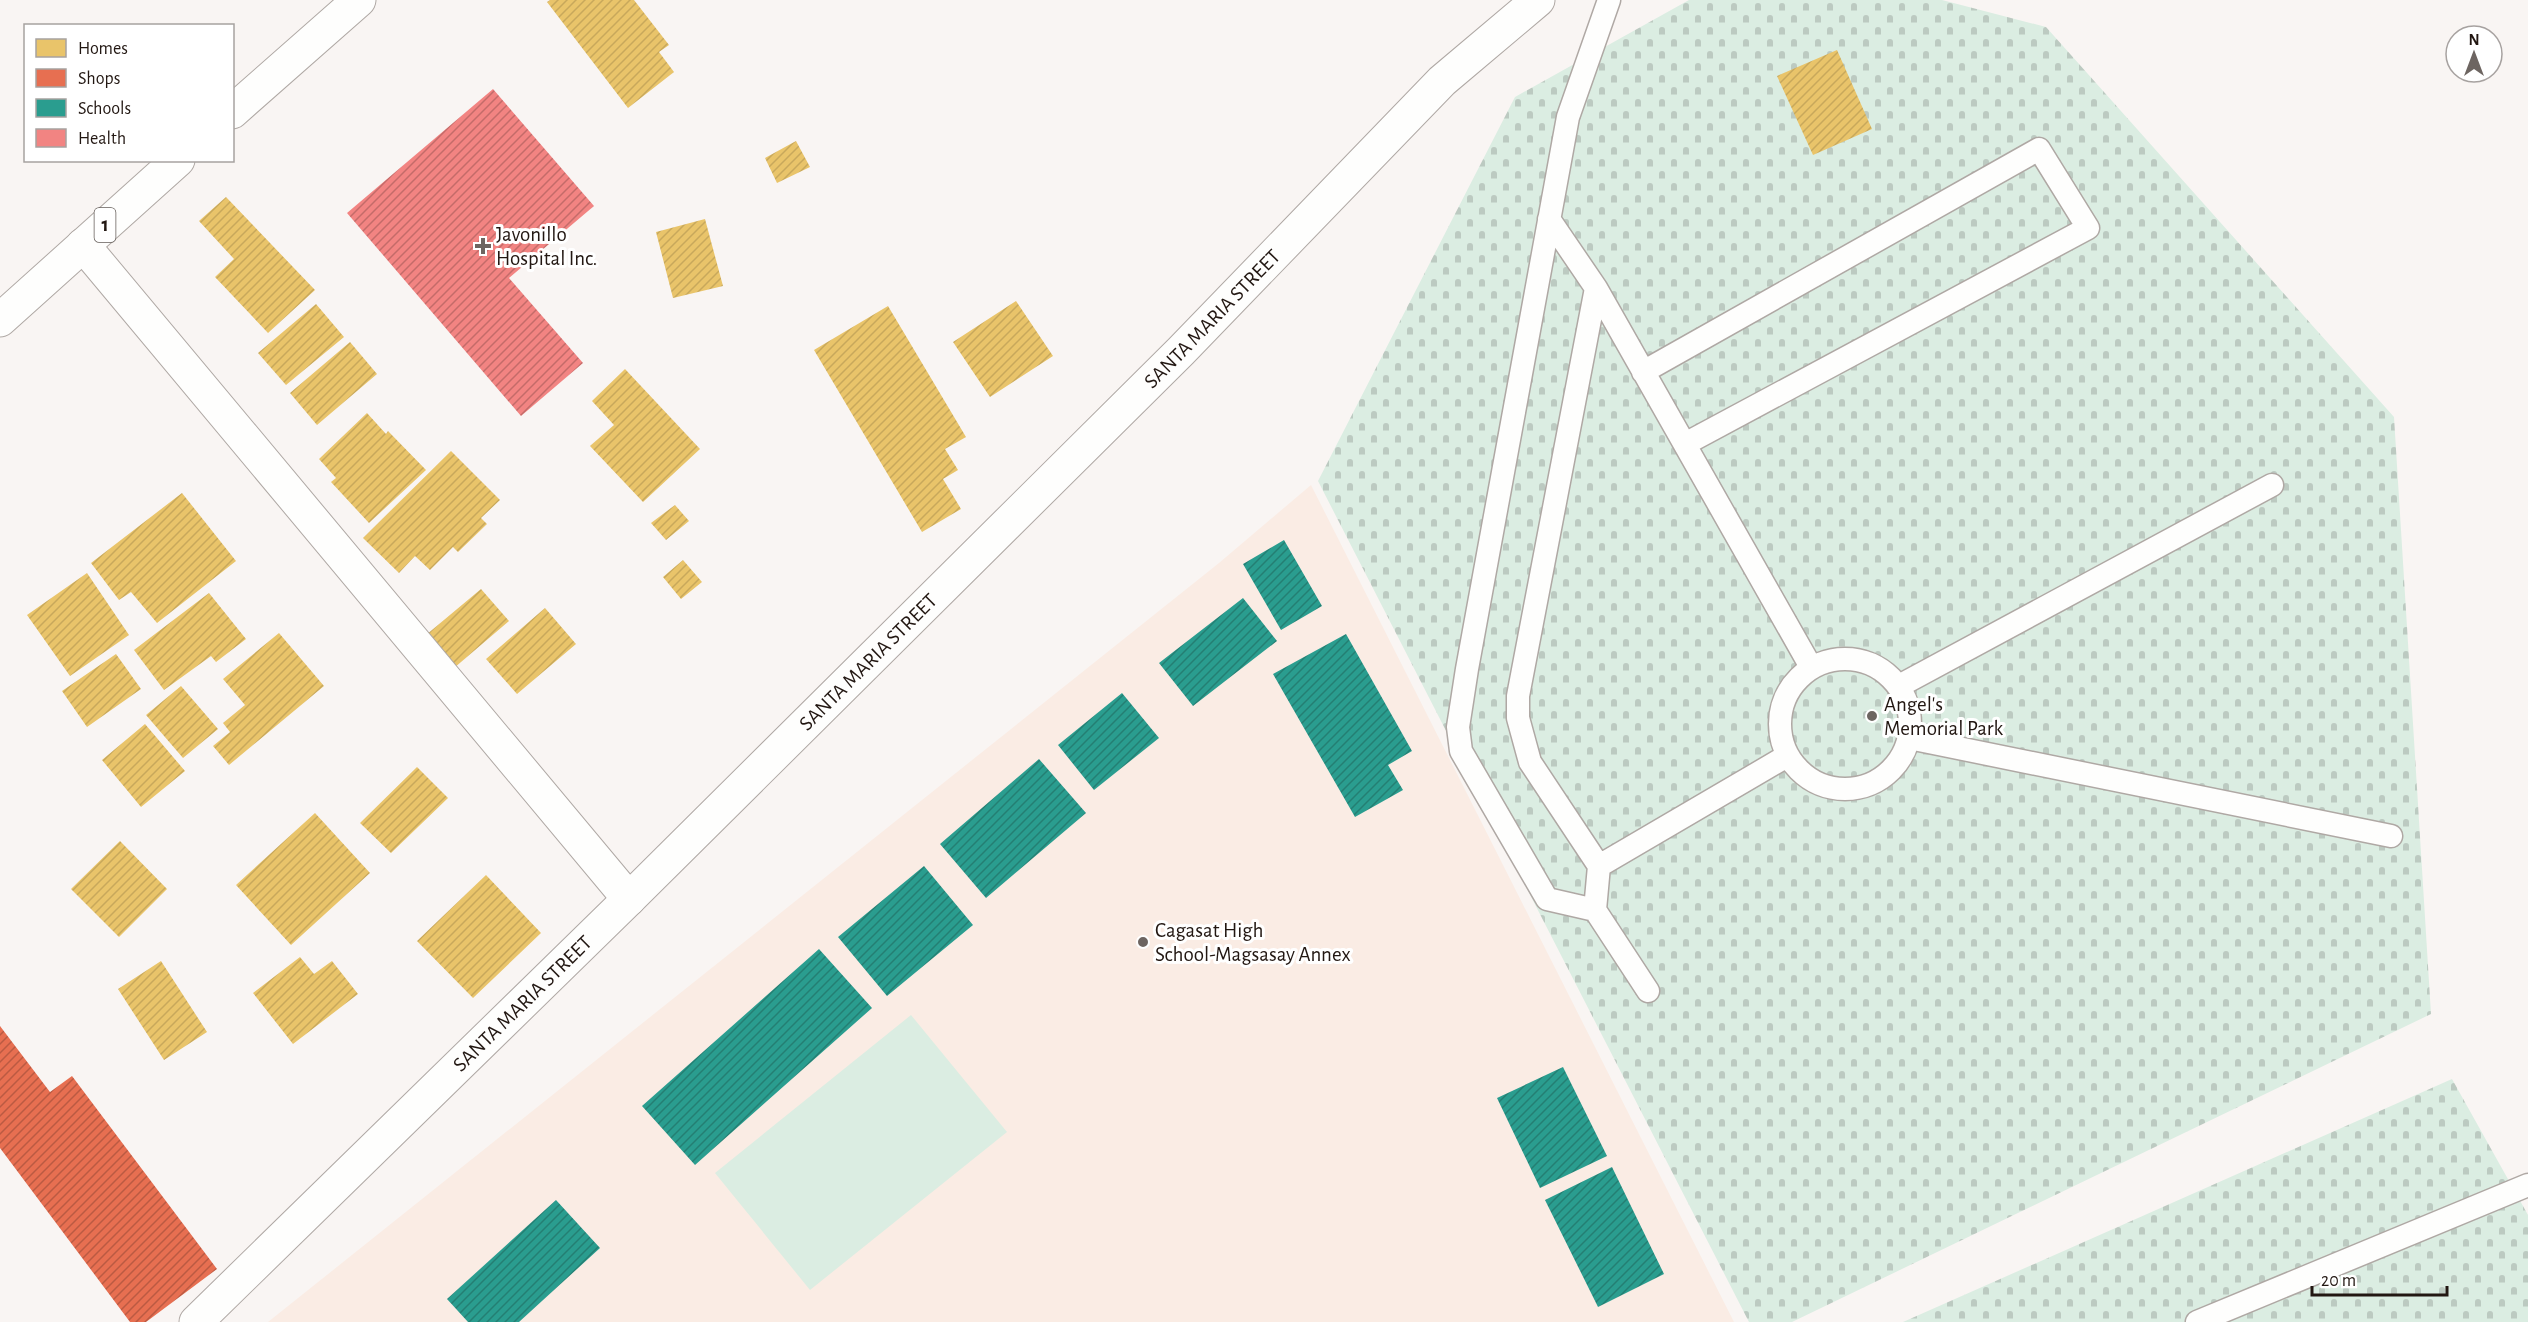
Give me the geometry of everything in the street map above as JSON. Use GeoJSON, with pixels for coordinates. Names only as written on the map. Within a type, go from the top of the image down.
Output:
{"type":"FeatureCollection","features":[{"type":"Feature","properties":{"kind":"main road"},"geometry":{"type":"LineString","coordinates":[[234,110],[359,0]]}},
{"type":"Feature","properties":{"kind":"main road","name":"SANTA MARIA STREET"},"geometry":{"type":"LineString","coordinates":[[196,1322],[629,898],[1181,351],[1442,81],[1538,0]]}},
{"type":"Feature","properties":{"kind":"main road","name":"1"},"geometry":{"type":"LineString","coordinates":[[0,320],[176,162]]}},
{"type":"Feature","properties":{"kind":"main road"},"geometry":{"type":"LineString","coordinates":[[83,244],[629,898]]}},
{"type":"Feature","properties":{"kind":"lane"},"geometry":{"type":"LineString","coordinates":[[1595,910],[1547,899],[1461,751],[1458,727],[1568,117],[1609,0]]}},
{"type":"Feature","properties":{"kind":"lane"},"geometry":{"type":"LineString","coordinates":[[1643,372],[2039,149],[2088,228],[1685,444]]}},
{"type":"Feature","properties":{"kind":"lane"},"geometry":{"type":"LineString","coordinates":[[1549,219],[1596,288],[1811,667]]}},
{"type":"Feature","properties":{"kind":"lane"},"geometry":{"type":"LineString","coordinates":[[1596,288],[1520,684],[1518,718],[1530,762],[1599,866],[1595,910],[1648,991]]}},
{"type":"Feature","properties":{"kind":"lane"},"geometry":{"type":"LineString","coordinates":[[1899,686],[2272,485]]}},
{"type":"Feature","properties":{"kind":"lane"},"geometry":{"type":"LineString","coordinates":[[1860,659],[1899,686],[1910,711],[1909,738],[1896,766],[1870,785],[1839,789],[1808,779],[1787,756],[1779,732],[1781,706],[1793,683],[1811,667],[1860,659]]}},
{"type":"Feature","properties":{"kind":"lane"},"geometry":{"type":"LineString","coordinates":[[1909,738],[2391,837]]}},
{"type":"Feature","properties":{"kind":"lane"},"geometry":{"type":"LineString","coordinates":[[1599,866],[1787,756]]}},
{"type":"Feature","properties":{"kind":"lane"},"geometry":{"type":"LineString","coordinates":[[2197,1322],[2528,1185]]}},
{"type":"Feature","properties":{"kind":"shaded area","name":"Cagasat High School-Magsasay Annex"},"geometry":{"type":"Polygon","coordinates":[[[1311,485],[1734,1322],[268,1322],[1219,563],[1311,485]]]}},
{"type":"Feature","properties":{"kind":"green space"},"geometry":{"type":"Polygon","coordinates":[[[1689,0],[1942,0],[2046,27],[2394,417],[2431,1014],[1792,1322],[1749,1322],[1318,481],[1515,97],[1689,0]]]}},
{"type":"Feature","properties":{"kind":"green space"},"geometry":{"type":"Polygon","coordinates":[[[911,1015],[1007,1132],[810,1290],[715,1173],[911,1015]]]}},
{"type":"Feature","properties":{"kind":"green space"},"geometry":{"type":"Polygon","coordinates":[[[2452,1079],[2528,1215],[2528,1322],[1903,1322],[2452,1079]]]}},
{"type":"Feature","properties":{"kind":"building: Homes"},"geometry":{"type":"Polygon","coordinates":[[[550,0],[634,0],[669,45],[659,52],[674,72],[628,108],[547,2],[550,0]]]}},
{"type":"Feature","properties":{"kind":"building: Homes"},"geometry":{"type":"Polygon","coordinates":[[[1837,50],[1872,129],[1813,155],[1777,76],[1837,50]]]}},
{"type":"Feature","properties":{"kind":"building: Homes"},"geometry":{"type":"Polygon","coordinates":[[[796,141],[810,167],[777,183],[765,158],[796,141]]]}},
{"type":"Feature","properties":{"kind":"building: Homes"},"geometry":{"type":"Polygon","coordinates":[[[226,197],[315,290],[268,333],[215,277],[234,259],[199,221],[226,197]]]}},
{"type":"Feature","properties":{"kind":"building: Homes"},"geometry":{"type":"Polygon","coordinates":[[[705,219],[723,286],[673,298],[656,232],[705,219]]]}},
{"type":"Feature","properties":{"kind":"building: Homes"},"geometry":{"type":"Polygon","coordinates":[[[1016,301],[1053,356],[990,397],[953,342],[1016,301]]]}},
{"type":"Feature","properties":{"kind":"building: Homes"},"geometry":{"type":"Polygon","coordinates":[[[316,304],[344,337],[286,385],[258,353],[316,304]]]}},
{"type":"Feature","properties":{"kind":"building: Homes"},"geometry":{"type":"Polygon","coordinates":[[[888,306],[966,437],[945,449],[958,470],[943,479],[961,509],[922,532],[814,350],[888,306]]]}},
{"type":"Feature","properties":{"kind":"building: Homes"},"geometry":{"type":"Polygon","coordinates":[[[350,342],[377,374],[317,425],[290,393],[350,342]]]}},
{"type":"Feature","properties":{"kind":"building: Homes"},"geometry":{"type":"Polygon","coordinates":[[[625,369],[700,449],[643,502],[590,446],[614,425],[592,401],[625,369]]]}},
{"type":"Feature","properties":{"kind":"building: Homes"},"geometry":{"type":"Polygon","coordinates":[[[367,413],[386,434],[388,431],[426,470],[369,523],[331,482],[336,478],[319,459],[367,413]]]}},
{"type":"Feature","properties":{"kind":"building: Homes"},"geometry":{"type":"Polygon","coordinates":[[[451,451],[500,500],[481,518],[487,524],[458,552],[453,547],[430,570],[415,556],[399,573],[363,538],[451,451]]]}},
{"type":"Feature","properties":{"kind":"building: Homes"},"geometry":{"type":"Polygon","coordinates":[[[182,493],[236,561],[157,623],[131,592],[119,600],[91,563],[182,493]]]}},
{"type":"Feature","properties":{"kind":"building: Homes"},"geometry":{"type":"Polygon","coordinates":[[[675,505],[689,521],[666,540],[651,523],[675,505]]]}},
{"type":"Feature","properties":{"kind":"building: Homes"},"geometry":{"type":"Polygon","coordinates":[[[683,560],[702,582],[681,599],[663,577],[683,560]]]}},
{"type":"Feature","properties":{"kind":"building: Homes"},"geometry":{"type":"Polygon","coordinates":[[[87,573],[129,635],[70,676],[27,615],[87,573]]]}},
{"type":"Feature","properties":{"kind":"building: Homes"},"geometry":{"type":"Polygon","coordinates":[[[481,589],[509,621],[454,668],[426,635],[481,589]]]}},
{"type":"Feature","properties":{"kind":"building: Homes"},"geometry":{"type":"Polygon","coordinates":[[[209,593],[246,639],[216,662],[211,656],[164,690],[134,650],[209,593]]]}},
{"type":"Feature","properties":{"kind":"building: Homes"},"geometry":{"type":"Polygon","coordinates":[[[545,608],[576,644],[517,694],[486,659],[545,608]]]}},
{"type":"Feature","properties":{"kind":"building: Homes"},"geometry":{"type":"Polygon","coordinates":[[[279,633],[324,686],[229,765],[213,746],[230,732],[223,723],[245,705],[223,679],[279,633]]]}},
{"type":"Feature","properties":{"kind":"building: Homes"},"geometry":{"type":"Polygon","coordinates":[[[116,654],[141,689],[87,727],[62,691],[116,654]]]}},
{"type":"Feature","properties":{"kind":"building: Homes"},"geometry":{"type":"Polygon","coordinates":[[[181,686],[218,729],[183,758],[146,715],[181,686]]]}},
{"type":"Feature","properties":{"kind":"building: Homes"},"geometry":{"type":"Polygon","coordinates":[[[145,724],[185,771],[141,807],[102,760],[145,724]]]}},
{"type":"Feature","properties":{"kind":"building: Homes"},"geometry":{"type":"Polygon","coordinates":[[[417,767],[448,798],[391,853],[360,823],[417,767]]]}},
{"type":"Feature","properties":{"kind":"building: Homes"},"geometry":{"type":"Polygon","coordinates":[[[315,813],[370,873],[291,945],[236,885],[315,813]]]}},
{"type":"Feature","properties":{"kind":"building: Homes"},"geometry":{"type":"Polygon","coordinates":[[[120,841],[167,889],[119,937],[71,889],[120,841]]]}},
{"type":"Feature","properties":{"kind":"building: Homes"},"geometry":{"type":"Polygon","coordinates":[[[486,875],[541,933],[473,998],[417,941],[486,875]]]}},
{"type":"Feature","properties":{"kind":"building: Homes"},"geometry":{"type":"Polygon","coordinates":[[[300,957],[314,974],[332,961],[358,994],[293,1044],[253,993],[300,957]]]}},
{"type":"Feature","properties":{"kind":"building: Homes"},"geometry":{"type":"Polygon","coordinates":[[[161,961],[207,1032],[164,1060],[118,989],[161,961]]]}},
{"type":"Feature","properties":{"kind":"building: Shops"},"geometry":{"type":"Polygon","coordinates":[[[0,1026],[50,1092],[72,1076],[217,1269],[146,1322],[130,1322],[0,1148],[0,1026]]]}},
{"type":"Feature","properties":{"kind":"building: Schools"},"geometry":{"type":"Polygon","coordinates":[[[1284,540],[1322,606],[1281,630],[1243,564],[1284,540]]]}},
{"type":"Feature","properties":{"kind":"building: Schools"},"geometry":{"type":"Polygon","coordinates":[[[1243,598],[1277,641],[1193,706],[1159,663],[1243,598]]]}},
{"type":"Feature","properties":{"kind":"building: Schools"},"geometry":{"type":"Polygon","coordinates":[[[1346,634],[1412,751],[1388,765],[1403,790],[1355,817],[1273,674],[1346,634]]]}},
{"type":"Feature","properties":{"kind":"building: Schools"},"geometry":{"type":"Polygon","coordinates":[[[1122,693],[1159,738],[1094,790],[1058,745],[1122,693]]]}},
{"type":"Feature","properties":{"kind":"building: Schools"},"geometry":{"type":"Polygon","coordinates":[[[1039,759],[1086,813],[986,898],[940,844],[1039,759]]]}},
{"type":"Feature","properties":{"kind":"building: Schools"},"geometry":{"type":"Polygon","coordinates":[[[924,866],[973,925],[887,996],[838,937],[924,866]]]}},
{"type":"Feature","properties":{"kind":"building: Schools"},"geometry":{"type":"Polygon","coordinates":[[[819,949],[872,1008],[695,1165],[642,1106],[819,949]]]}},
{"type":"Feature","properties":{"kind":"building: Schools"},"geometry":{"type":"Polygon","coordinates":[[[1563,1067],[1607,1156],[1540,1188],[1497,1098],[1563,1067]]]}},
{"type":"Feature","properties":{"kind":"building: Schools"},"geometry":{"type":"Polygon","coordinates":[[[1612,1167],[1664,1274],[1598,1307],[1545,1200],[1612,1167]]]}},
{"type":"Feature","properties":{"kind":"building: Schools"},"geometry":{"type":"Polygon","coordinates":[[[556,1200],[600,1248],[519,1322],[468,1322],[447,1299],[556,1200]]]}},
{"type":"Feature","properties":{"kind":"building: Health"},"geometry":{"type":"Polygon","coordinates":[[[493,89],[594,206],[509,278],[583,363],[521,416],[347,213],[493,89]]]}},
{"type":"Feature","properties":{"kind":"place","name":"Javonillo Hospital Inc."},"geometry":{"type":"Point","coordinates":[483,246]}},
{"type":"Feature","properties":{"kind":"place","name":"Angel's Memorial Park"},"geometry":{"type":"Point","coordinates":[1872,716]}},
{"type":"Feature","properties":{"kind":"place","name":"Cagasat High School-Magsasay Annex"},"geometry":{"type":"Point","coordinates":[1143,942]}}]}
